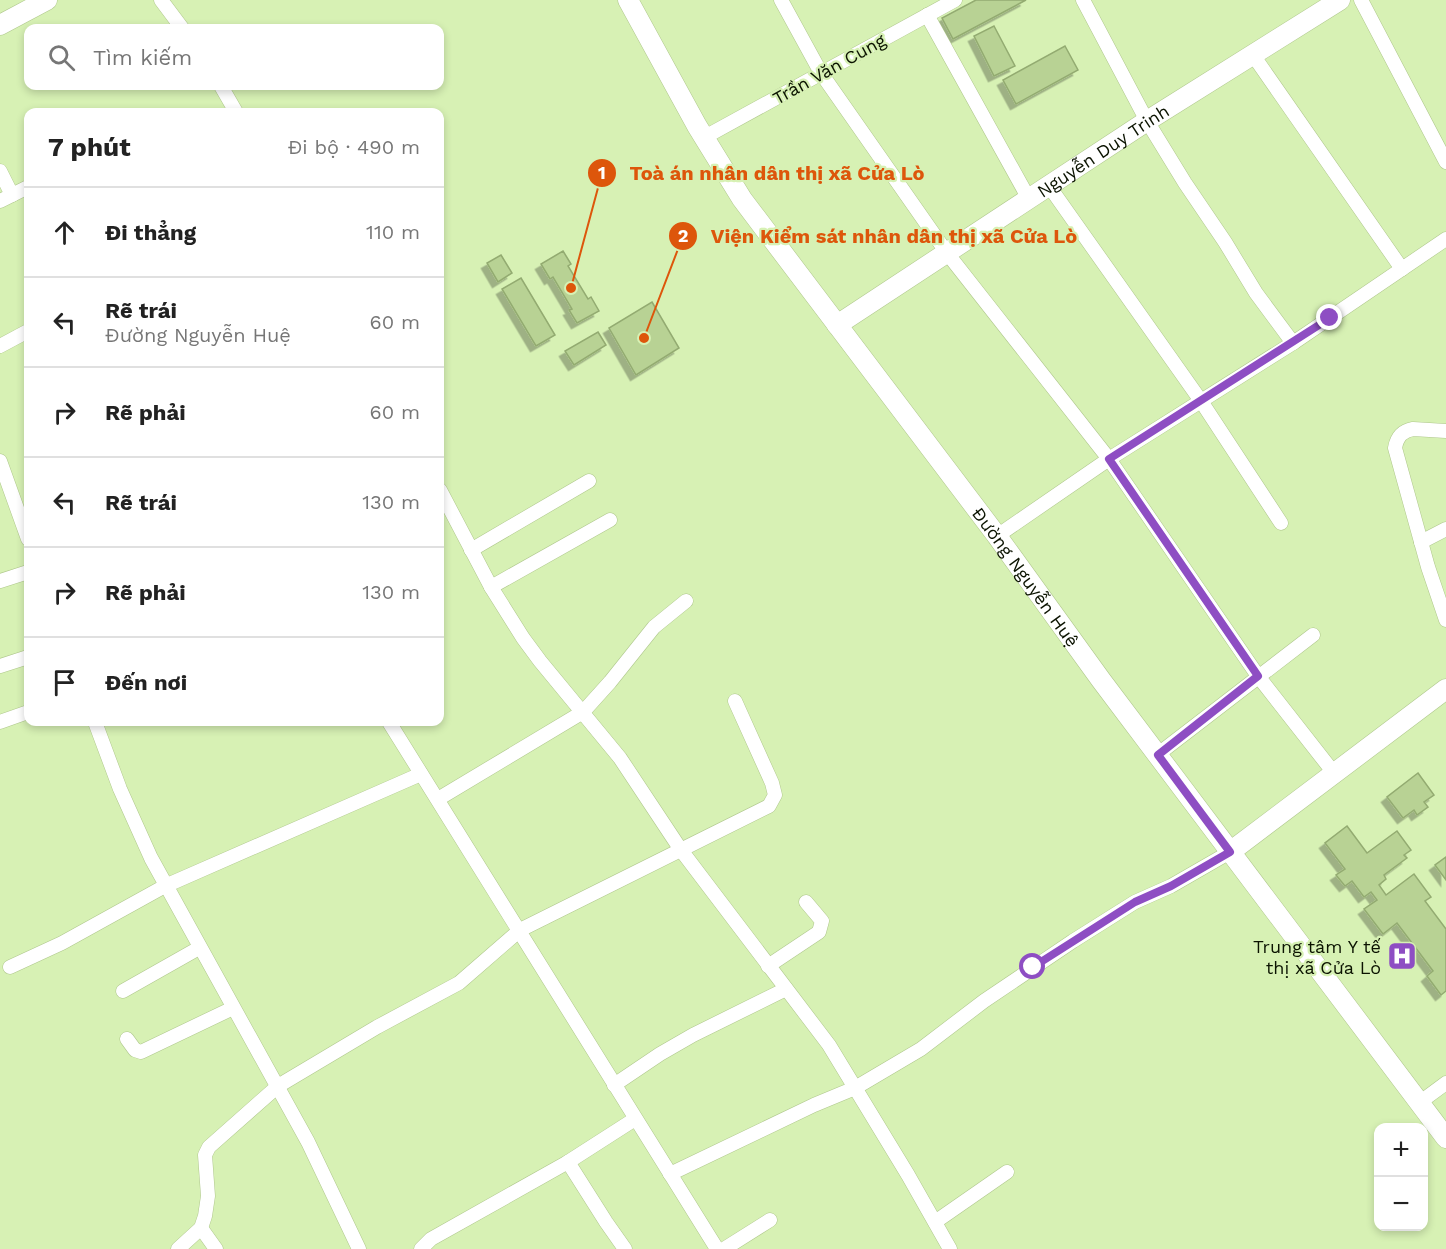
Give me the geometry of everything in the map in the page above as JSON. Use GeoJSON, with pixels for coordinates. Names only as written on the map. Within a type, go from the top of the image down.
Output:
{"type":"FeatureCollection","features":[{"type":"Feature","properties":{"kind":"street"},"geometry":{"type":"LineString","coordinates":[[0,25],[47,0]]}},
{"type":"Feature","properties":{"kind":"street"},"geometry":{"type":"LineString","coordinates":[[161,0],[179,24]]}},
{"type":"Feature","properties":{"kind":"street","name":"Đường Nguyễn Huệ"},"geometry":{"type":"LineString","coordinates":[[628,0],[704,138],[742,199],[997,536],[1101,680],[1446,1138]]}},
{"type":"Feature","properties":{"kind":"street"},"geometry":{"type":"LineString","coordinates":[[781,0],[821,73],[947,253],[1109,459],[1258,676],[1334,773]]}},
{"type":"Feature","properties":{"kind":"street","name":"Trần Văn Cung"},"geometry":{"type":"LineString","coordinates":[[704,138],[956,0]]}},
{"type":"Feature","properties":{"kind":"street"},"geometry":{"type":"LineString","coordinates":[[1083,0],[1148,122],[1256,293],[1293,343]]}},
{"type":"Feature","properties":{"kind":"street","name":"Nguyễn Duy Trinh"},"geometry":{"type":"LineString","coordinates":[[837,325],[1340,0]]}},
{"type":"Feature","properties":{"kind":"street"},"geometry":{"type":"LineString","coordinates":[[1362,0],[1446,162]]}},
{"type":"Feature","properties":{"kind":"street"},"geometry":{"type":"LineString","coordinates":[[927,15],[1029,199]]}},
{"type":"Feature","properties":{"kind":"street"},"geometry":{"type":"LineString","coordinates":[[1253,55],[1402,268]]}},
{"type":"Feature","properties":{"kind":"street"},"geometry":{"type":"LineString","coordinates":[[227,90],[234,108]]}},
{"type":"Feature","properties":{"kind":"street"},"geometry":{"type":"LineString","coordinates":[[0,171],[6,198],[24,189]]}},
{"type":"Feature","properties":{"kind":"street"},"geometry":{"type":"LineString","coordinates":[[1049,186],[1201,400],[1281,523]]}},
{"type":"Feature","properties":{"kind":"street"},"geometry":{"type":"LineString","coordinates":[[997,536],[1109,459],[1293,343],[1446,239]]}},
{"type":"Feature","properties":{"kind":"street"},"geometry":{"type":"LineString","coordinates":[[0,346],[24,333]]}},
{"type":"Feature","properties":{"kind":"street"},"geometry":{"type":"LineString","coordinates":[[1446,431],[1408,430],[1397,439],[1395,448],[1433,585],[1446,620]]}},
{"type":"Feature","properties":{"kind":"street"},"geometry":{"type":"LineString","coordinates":[[0,461],[24,529]]}},
{"type":"Feature","properties":{"kind":"street"},"geometry":{"type":"LineString","coordinates":[[471,550],[590,482]]}},
{"type":"Feature","properties":{"kind":"street"},"geometry":{"type":"LineString","coordinates":[[444,498],[491,588],[540,661],[620,759],[681,850],[829,1045],[950,1249]]}},
{"type":"Feature","properties":{"kind":"street"},"geometry":{"type":"LineString","coordinates":[[491,588],[610,520]]}},
{"type":"Feature","properties":{"kind":"street"},"geometry":{"type":"LineString","coordinates":[[1421,542],[1446,529]]}},
{"type":"Feature","properties":{"kind":"street"},"geometry":{"type":"LineString","coordinates":[[0,581],[24,573]]}},
{"type":"Feature","properties":{"kind":"street"},"geometry":{"type":"LineString","coordinates":[[438,799],[583,711],[610,682],[642,639],[686,601]]}},
{"type":"Feature","properties":{"kind":"street"},"geometry":{"type":"LineString","coordinates":[[1158,755],[1313,635]]}},
{"type":"Feature","properties":{"kind":"street"},"geometry":{"type":"LineString","coordinates":[[0,666],[24,658]]}},
{"type":"Feature","properties":{"kind":"street"},"geometry":{"type":"LineString","coordinates":[[670,1174],[814,1105],[855,1088],[921,1049],[984,1001],[1073,941],[1135,902],[1171,886],[1230,852],[1446,688]]}},
{"type":"Feature","properties":{"kind":"street"},"geometry":{"type":"LineString","coordinates":[[178,1249],[201,1228],[208,1196],[205,1155],[209,1146],[278,1086],[377,1027],[459,983],[520,930],[761,811],[774,800],[772,783],[735,700]]}},
{"type":"Feature","properties":{"kind":"street"},"geometry":{"type":"LineString","coordinates":[[0,722],[24,713]]}},
{"type":"Feature","properties":{"kind":"street"},"geometry":{"type":"LineString","coordinates":[[97,726],[140,837],[199,948],[308,1142],[359,1249]]}},
{"type":"Feature","properties":{"kind":"street"},"geometry":{"type":"LineString","coordinates":[[391,726],[520,930],[717,1249]]}},
{"type":"Feature","properties":{"kind":"street"},"geometry":{"type":"LineString","coordinates":[[10,967],[83,932],[165,886],[421,774]]}},
{"type":"Feature","properties":{"kind":"street"},"geometry":{"type":"LineString","coordinates":[[768,966],[822,928],[822,921],[806,902]]}},
{"type":"Feature","properties":{"kind":"street"},"geometry":{"type":"LineString","coordinates":[[123,992],[199,948]]}},
{"type":"Feature","properties":{"kind":"street"},"geometry":{"type":"LineString","coordinates":[[614,1085],[693,1035],[786,989]]}},
{"type":"Feature","properties":{"kind":"street"},"geometry":{"type":"LineString","coordinates":[[128,1039],[135,1050],[141,1052],[233,1008]]}},
{"type":"Feature","properties":{"kind":"street"},"geometry":{"type":"LineString","coordinates":[[1419,1103],[1446,1083]]}},
{"type":"Feature","properties":{"kind":"street"},"geometry":{"type":"LineString","coordinates":[[421,1249],[431,1239],[568,1162],[635,1119]]}},
{"type":"Feature","properties":{"kind":"street"},"geometry":{"type":"LineString","coordinates":[[568,1162],[625,1249]]}},
{"type":"Feature","properties":{"kind":"street"},"geometry":{"type":"LineString","coordinates":[[935,1222],[1007,1172]]}},
{"type":"Feature","properties":{"kind":"street"},"geometry":{"type":"LineString","coordinates":[[724,1249],[770,1220]]}},
{"type":"Feature","properties":{"kind":"street"},"geometry":{"type":"LineString","coordinates":[[201,1228],[216,1249]]}},
{"type":"Feature","properties":{"kind":"building"},"geometry":{"type":"Polygon","coordinates":[[[976,0],[1026,0],[953,39],[942,18],[976,0]]]}},
{"type":"Feature","properties":{"kind":"building"},"geometry":{"type":"Polygon","coordinates":[[[994,26],[1015,66],[994,76],[974,36],[994,26]]]}},
{"type":"Feature","properties":{"kind":"building"},"geometry":{"type":"Polygon","coordinates":[[[1065,46],[1078,70],[1016,104],[1003,80],[1065,46]]]}},
{"type":"Feature","properties":{"kind":"building"},"geometry":{"type":"Polygon","coordinates":[[[563,251],[571,264],[568,266],[588,299],[591,297],[599,311],[577,323],[569,310],[572,309],[553,277],[550,279],[541,264],[563,251]]]}},
{"type":"Feature","properties":{"kind":"building"},"geometry":{"type":"Polygon","coordinates":[[[501,255],[512,273],[498,282],[487,263],[501,255]]]}},
{"type":"Feature","properties":{"kind":"building"},"geometry":{"type":"Polygon","coordinates":[[[521,278],[555,335],[536,346],[502,289],[521,278]]]}},
{"type":"Feature","properties":{"kind":"building"},"geometry":{"type":"Polygon","coordinates":[[[652,302],[679,348],[636,375],[609,328],[652,302]]]}},
{"type":"Feature","properties":{"kind":"building"},"geometry":{"type":"Polygon","coordinates":[[[598,332],[606,345],[574,365],[565,351],[598,332]]]}},
{"type":"Feature","properties":{"kind":"building"},"geometry":{"type":"Polygon","coordinates":[[[1418,773],[1434,795],[1424,802],[1428,807],[1417,815],[1414,810],[1403,818],[1387,797],[1418,773]]]}},
{"type":"Feature","properties":{"kind":"building"},"geometry":{"type":"Polygon","coordinates":[[[1347,826],[1367,853],[1397,831],[1411,850],[1404,855],[1407,858],[1384,875],[1386,879],[1379,885],[1386,895],[1414,874],[1431,897],[1425,901],[1446,929],[1446,991],[1441,995],[1427,976],[1433,971],[1397,923],[1383,934],[1364,909],[1377,900],[1371,892],[1364,897],[1352,881],[1345,886],[1336,875],[1345,869],[1325,843],[1347,826]]]}},
{"type":"Feature","properties":{"kind":"building"},"geometry":{"type":"Polygon","coordinates":[[[1446,857],[1446,880],[1435,865],[1446,857]]]}},
{"type":"Feature","properties":{"kind":"place","name":"Toà án nhân dân thị xã Cửa Lò"},"geometry":{"type":"Point","coordinates":[571,288]}},
{"type":"Feature","properties":{"kind":"place","name":"Viện Kiểm sát nhân dân thị xã Cửa Lò"},"geometry":{"type":"Point","coordinates":[644,338]}},
{"type":"Feature","properties":{"kind":"place","name":"Trung tâm Y tế thị xã Cửa Lò"},"geometry":{"type":"Point","coordinates":[1402,956]}},
{"type":"Feature","properties":{"kind":"route"},"geometry":{"type":"LineString","coordinates":[[1033,967],[1135,902],[1171,886],[1230,852],[1158,755],[1258,676],[1109,459],[1330,318]]}}]}
